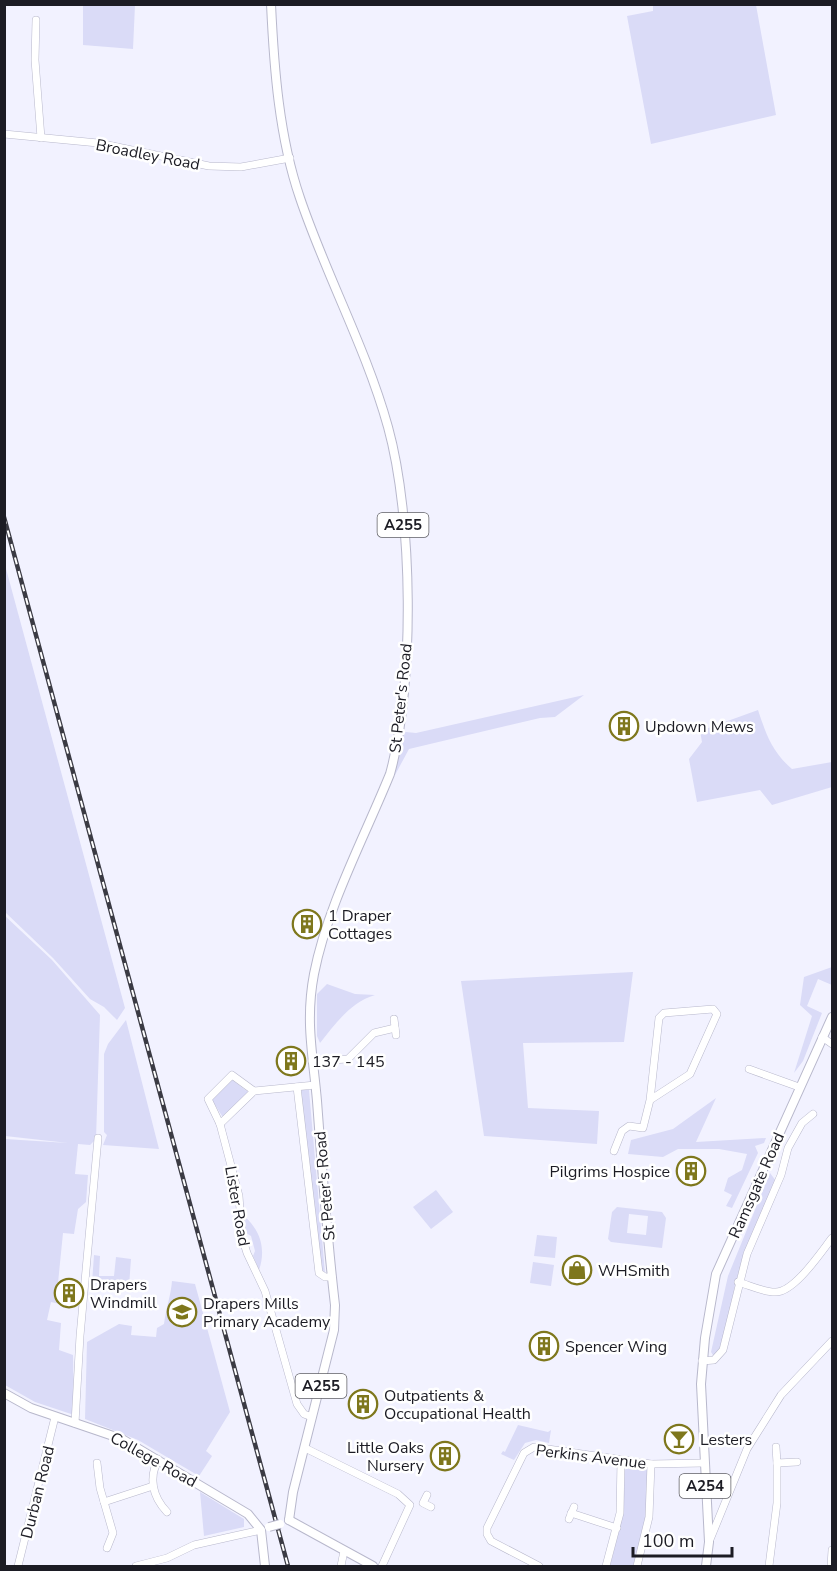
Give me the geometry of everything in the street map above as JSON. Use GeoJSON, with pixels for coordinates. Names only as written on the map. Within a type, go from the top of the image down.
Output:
{"type":"FeatureCollection","features":[{"type":"Feature","properties":{"kind":"main road","name":"A255"},"geometry":{"type":"LineString","coordinates":[[271,4],[277,84],[290,158]]}},
{"type":"Feature","properties":{"kind":"main road","name":"St Peter's Road"},"geometry":{"type":"LineString","coordinates":[[289,1520],[291,1500],[332,1345],[335,1305],[315,1085],[308,1035],[309,1011],[317,960],[338,900],[390,774],[397,749],[404,683],[406,592],[402,511],[393,448],[377,394],[299,195],[290,158]]}},
{"type":"Feature","properties":{"kind":"main road","name":"Ramsgate Road"},"geometry":{"type":"LineString","coordinates":[[706,1566],[709,1542],[701,1418],[702,1361],[716,1274],[832,1017]]}},
{"type":"Feature","properties":{"kind":"main road","name":"College Road"},"geometry":{"type":"LineString","coordinates":[[4,1393],[55,1417],[122,1439],[248,1514],[265,1528]]}},
{"type":"Feature","properties":{"kind":"main road"},"geometry":{"type":"LineString","coordinates":[[265,1566],[265,1528],[289,1520],[373,1566]]}},
{"type":"Feature","properties":{"kind":"street"},"geometry":{"type":"LineString","coordinates":[[36,20],[35,60],[41,138]]}},
{"type":"Feature","properties":{"kind":"street","name":"Broadley Road"},"geometry":{"type":"LineString","coordinates":[[4,134],[98,143],[209,166],[241,167],[290,158]]}},
{"type":"Feature","properties":{"kind":"street"},"geometry":{"type":"LineString","coordinates":[[614,1151],[622,1131],[628,1126],[643,1128],[650,1100],[659,1018],[664,1013],[713,1009],[717,1014],[690,1074],[650,1100]]}},
{"type":"Feature","properties":{"kind":"street"},"geometry":{"type":"LineString","coordinates":[[312,1061],[348,1059],[374,1033],[396,1031],[394,1018]]}},
{"type":"Feature","properties":{"kind":"street"},"geometry":{"type":"LineString","coordinates":[[822,1037],[832,1044]]}},
{"type":"Feature","properties":{"kind":"street"},"geometry":{"type":"LineString","coordinates":[[749,1069],[799,1087]]}},
{"type":"Feature","properties":{"kind":"street","name":"Lister Road"},"geometry":{"type":"LineString","coordinates":[[255,1091],[232,1076],[210,1095],[209,1103],[220,1124],[239,1196],[242,1238],[266,1291],[297,1404],[304,1414],[312,1417]]}},
{"type":"Feature","properties":{"kind":"street"},"geometry":{"type":"LineString","coordinates":[[220,1124],[255,1091],[315,1085]]}},
{"type":"Feature","properties":{"kind":"street","name":"St Peter's Road"},"geometry":{"type":"LineString","coordinates":[[297,1087],[319,1273],[325,1277],[332,1277]]}},
{"type":"Feature","properties":{"kind":"street","name":"Ramsgate Road"},"geometry":{"type":"LineString","coordinates":[[702,1361],[714,1360],[723,1350],[738,1282],[778,1174],[784,1167],[788,1148],[806,1117],[813,1114]]}},
{"type":"Feature","properties":{"kind":"street"},"geometry":{"type":"LineString","coordinates":[[75,1423],[80,1336],[98,1138]]}},
{"type":"Feature","properties":{"kind":"street"},"geometry":{"type":"LineString","coordinates":[[738,1282],[772,1292],[784,1290],[797,1281],[832,1238]]}},
{"type":"Feature","properties":{"kind":"street"},"geometry":{"type":"LineString","coordinates":[[709,1542],[747,1449],[782,1395],[832,1341]]}},
{"type":"Feature","properties":{"kind":"street","name":"Durban Road"},"geometry":{"type":"LineString","coordinates":[[18,1566],[55,1417]]}},
{"type":"Feature","properties":{"kind":"street","name":"Perkins Avenue"},"geometry":{"type":"LineString","coordinates":[[539,1566],[491,1541],[487,1534],[487,1528],[524,1453],[534,1447],[651,1464],[704,1463]]}},
{"type":"Feature","properties":{"kind":"street"},"geometry":{"type":"LineString","coordinates":[[305,1448],[398,1494],[410,1505]]}},
{"type":"Feature","properties":{"kind":"street"},"geometry":{"type":"LineString","coordinates":[[769,1566],[777,1503],[777,1448]]}},
{"type":"Feature","properties":{"kind":"street"},"geometry":{"type":"LineString","coordinates":[[158,1459],[151,1473],[153,1486],[161,1506],[167,1512]]}},
{"type":"Feature","properties":{"kind":"street"},"geometry":{"type":"LineString","coordinates":[[606,1566],[617,1528],[621,1460]]}},
{"type":"Feature","properties":{"kind":"street"},"geometry":{"type":"LineString","coordinates":[[777,1463],[796,1462]]}},
{"type":"Feature","properties":{"kind":"street"},"geometry":{"type":"LineString","coordinates":[[97,1464],[113,1533],[107,1548]]}},
{"type":"Feature","properties":{"kind":"street"},"geometry":{"type":"LineString","coordinates":[[637,1566],[649,1517],[651,1464]]}},
{"type":"Feature","properties":{"kind":"street"},"geometry":{"type":"LineString","coordinates":[[98,1473],[107,1471]]}},
{"type":"Feature","properties":{"kind":"street"},"geometry":{"type":"LineString","coordinates":[[104,1502],[153,1486]]}},
{"type":"Feature","properties":{"kind":"street"},"geometry":{"type":"LineString","coordinates":[[423,1503],[427,1495]]}},
{"type":"Feature","properties":{"kind":"street"},"geometry":{"type":"LineString","coordinates":[[410,1505],[423,1503],[431,1507]]}},
{"type":"Feature","properties":{"kind":"street"},"geometry":{"type":"LineString","coordinates":[[382,1566],[410,1505]]}},
{"type":"Feature","properties":{"kind":"street"},"geometry":{"type":"LineString","coordinates":[[571,1513],[617,1528]]}},
{"type":"Feature","properties":{"kind":"street"},"geometry":{"type":"LineString","coordinates":[[138,1566],[167,1558],[194,1545],[265,1528]]}},
{"type":"Feature","properties":{"kind":"street"},"geometry":{"type":"LineString","coordinates":[[831,1566],[832,1550]]}},
{"type":"Feature","properties":{"kind":"street"},"geometry":{"type":"LineString","coordinates":[[341,1566],[344,1551]]}},
{"type":"Feature","properties":{"kind":"shaded area"},"geometry":{"type":"Polygon","coordinates":[[[83,5],[135,5],[133,49],[83,45],[83,5]]]}},
{"type":"Feature","properties":{"kind":"shaded area"},"geometry":{"type":"Polygon","coordinates":[[[653,5],[756,5],[776,115],[651,144],[627,16],[653,11],[653,5]]]}},
{"type":"Feature","properties":{"kind":"shaded area"},"geometry":{"type":"Polygon","coordinates":[[[5,565],[125,1008],[117,1020],[104,1007],[90,999],[53,958],[5,912],[5,565]]]}},
{"type":"Feature","properties":{"kind":"shaded area"},"geometry":{"type":"Polygon","coordinates":[[[584,695],[555,717],[540,718],[409,749],[395,775],[391,773],[401,735],[406,732],[416,733],[584,695]]]}},
{"type":"Feature","properties":{"kind":"shaded area"},"geometry":{"type":"Polygon","coordinates":[[[758,710],[775,749],[792,769],[832,762],[832,787],[772,805],[760,790],[697,802],[689,759],[702,742],[700,731],[758,710]]]}},
{"type":"Feature","properties":{"kind":"shaded area"},"geometry":{"type":"Polygon","coordinates":[[[4,915],[52,960],[100,1015],[96,1139],[90,1145],[78,1144],[75,1174],[88,1175],[86,1202],[78,1209],[74,1234],[63,1233],[58,1283],[62,1284],[60,1304],[51,1302],[47,1320],[61,1323],[59,1350],[73,1355],[74,1412],[71,1414],[35,1402],[5,1385],[5,1139],[68,1143],[5,1136],[4,915]]]}},
{"type":"Feature","properties":{"kind":"shaded area"},"geometry":{"type":"Polygon","coordinates":[[[832,967],[832,985],[818,979],[807,1006],[822,1013],[803,1061],[794,1073],[812,1016],[800,1005],[804,977],[832,967]]]}},
{"type":"Feature","properties":{"kind":"shaded area"},"geometry":{"type":"Polygon","coordinates":[[[633,972],[624,1042],[523,1043],[528,1108],[599,1111],[597,1144],[484,1136],[461,981],[633,972]]]}},
{"type":"Feature","properties":{"kind":"shaded area"},"geometry":{"type":"Polygon","coordinates":[[[327,984],[355,994],[375,995],[351,1008],[320,1043],[317,1036],[317,994],[327,984]]]}},
{"type":"Feature","properties":{"kind":"shaded area"},"geometry":{"type":"Polygon","coordinates":[[[126,1020],[159,1149],[103,1145],[107,1135],[104,1132],[104,1054],[108,1044],[126,1020]]]}},
{"type":"Feature","properties":{"kind":"shaded area"},"geometry":{"type":"Polygon","coordinates":[[[231,1079],[248,1092],[226,1116],[222,1116],[212,1100],[231,1079]]]}},
{"type":"Feature","properties":{"kind":"shaded area"},"geometry":{"type":"Polygon","coordinates":[[[303,1089],[309,1090],[325,1273],[321,1268],[301,1092],[303,1089]]]}},
{"type":"Feature","properties":{"kind":"shaded area"},"geometry":{"type":"Polygon","coordinates":[[[716,1098],[696,1142],[766,1138],[764,1143],[755,1146],[758,1153],[732,1208],[726,1206],[732,1195],[724,1191],[728,1178],[742,1170],[747,1154],[719,1149],[678,1149],[663,1157],[628,1154],[631,1140],[673,1129],[716,1098]]]}},
{"type":"Feature","properties":{"kind":"shaded area"},"geometry":{"type":"Polygon","coordinates":[[[770,1173],[776,1181],[736,1280],[722,1351],[718,1356],[713,1355],[711,1352],[728,1276],[770,1173]]]}},
{"type":"Feature","properties":{"kind":"shaded area"},"geometry":{"type":"Polygon","coordinates":[[[436,1190],[453,1212],[431,1229],[413,1207],[436,1190]]]}},
{"type":"Feature","properties":{"kind":"shaded area"},"geometry":{"type":"Polygon","coordinates":[[[617,1207],[662,1212],[666,1218],[662,1248],[611,1242],[608,1239],[612,1212],[617,1207]],[[629,1214],[627,1233],[646,1235],[648,1216],[629,1214]]]}},
{"type":"Feature","properties":{"kind":"shaded area"},"geometry":{"type":"Polygon","coordinates":[[[245,1217],[255,1228],[261,1241],[262,1255],[259,1270],[253,1256],[255,1251],[251,1236],[246,1233],[245,1217]]]}},
{"type":"Feature","properties":{"kind":"shaded area"},"geometry":{"type":"Polygon","coordinates":[[[537,1235],[557,1237],[555,1258],[534,1256],[537,1235]]]}},
{"type":"Feature","properties":{"kind":"shaded area"},"geometry":{"type":"Polygon","coordinates":[[[94,1255],[100,1256],[99,1276],[114,1276],[116,1257],[131,1259],[129,1286],[92,1283],[94,1255]]]}},
{"type":"Feature","properties":{"kind":"shaded area"},"geometry":{"type":"Polygon","coordinates":[[[533,1262],[554,1265],[551,1286],[530,1283],[533,1262]]]}},
{"type":"Feature","properties":{"kind":"shaded area"},"geometry":{"type":"Polygon","coordinates":[[[172,1281],[195,1284],[230,1412],[206,1451],[212,1456],[199,1476],[138,1440],[85,1419],[87,1342],[119,1324],[132,1326],[131,1335],[156,1337],[157,1328],[164,1324],[172,1281]]]}},
{"type":"Feature","properties":{"kind":"shaded area"},"geometry":{"type":"Polygon","coordinates":[[[518,1425],[548,1432],[551,1430],[549,1443],[536,1440],[525,1443],[514,1460],[501,1454],[505,1452],[518,1425]]]}},
{"type":"Feature","properties":{"kind":"shaded area"},"geometry":{"type":"Polygon","coordinates":[[[628,1466],[647,1469],[648,1513],[633,1566],[610,1566],[623,1514],[625,1470],[628,1466]]]}},
{"type":"Feature","properties":{"kind":"shaded area"},"geometry":{"type":"Polygon","coordinates":[[[200,1492],[244,1519],[244,1527],[204,1536],[200,1492]]]}},
{"type":"Feature","properties":{"kind":"railway"},"geometry":{"type":"LineString","coordinates":[[4,517],[288,1566]]}},
{"type":"Feature","properties":{"kind":"place","name":"Updown Mews"},"geometry":{"type":"Point","coordinates":[624,726]}},
{"type":"Feature","properties":{"kind":"place","name":"1 Draper Cottages"},"geometry":{"type":"Point","coordinates":[307,924]}},
{"type":"Feature","properties":{"kind":"place","name":"137 - 145"},"geometry":{"type":"Point","coordinates":[291,1061]}},
{"type":"Feature","properties":{"kind":"place","name":"Pilgrims Hospice"},"geometry":{"type":"Point","coordinates":[691,1171]}},
{"type":"Feature","properties":{"kind":"place","name":"WHSmith"},"geometry":{"type":"Point","coordinates":[577,1270]}},
{"type":"Feature","properties":{"kind":"place","name":"Drapers Windmill"},"geometry":{"type":"Point","coordinates":[69,1293]}},
{"type":"Feature","properties":{"kind":"place","name":"Drapers Mills Primary Academy"},"geometry":{"type":"Point","coordinates":[182,1312]}},
{"type":"Feature","properties":{"kind":"place","name":"Spencer Wing"},"geometry":{"type":"Point","coordinates":[544,1346]}},
{"type":"Feature","properties":{"kind":"place","name":"Outpatients & Occupational Health"},"geometry":{"type":"Point","coordinates":[363,1404]}},
{"type":"Feature","properties":{"kind":"place","name":"Lesters"},"geometry":{"type":"Point","coordinates":[679,1439]}},
{"type":"Feature","properties":{"kind":"place","name":"Little Oaks Nursery"},"geometry":{"type":"Point","coordinates":[445,1456]}}]}
